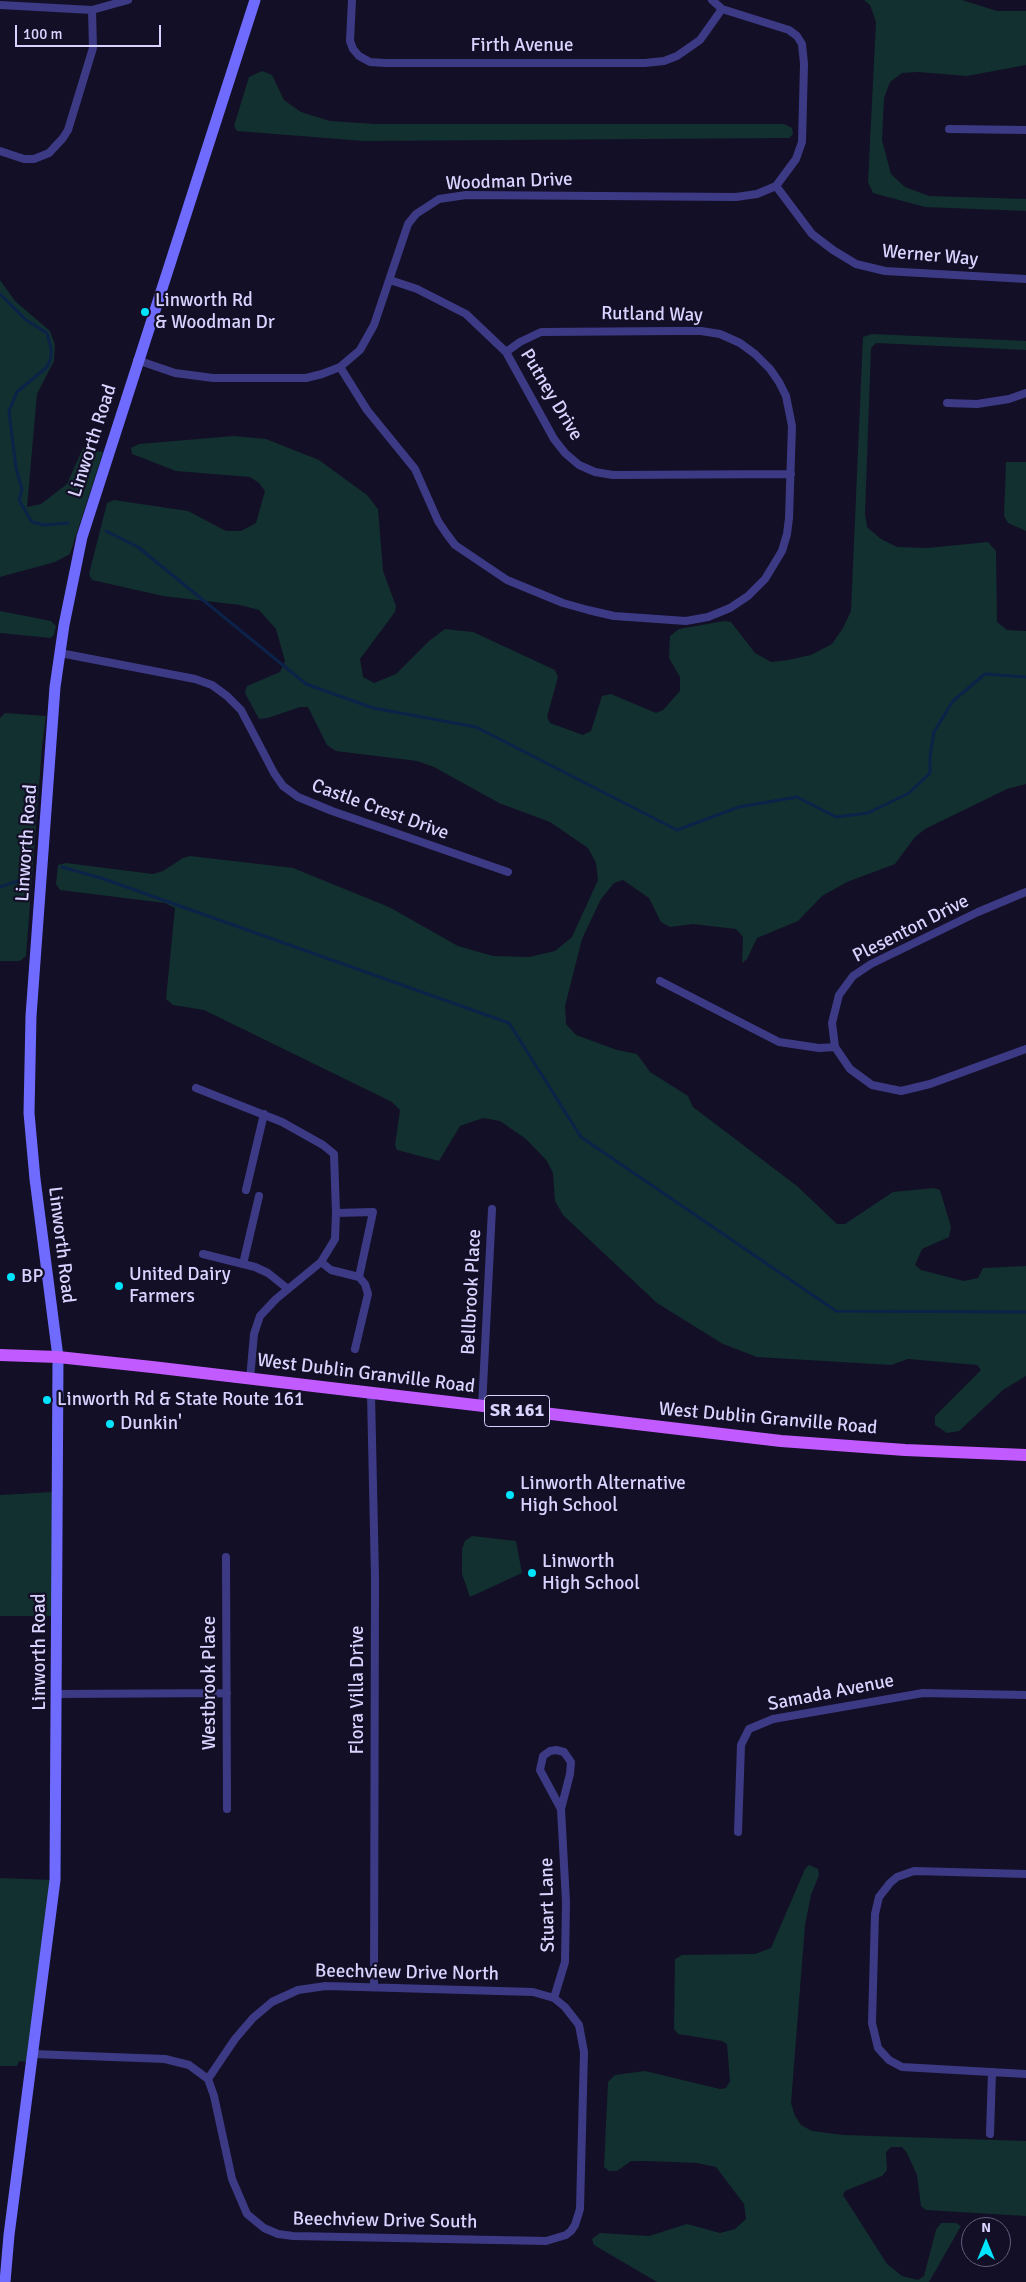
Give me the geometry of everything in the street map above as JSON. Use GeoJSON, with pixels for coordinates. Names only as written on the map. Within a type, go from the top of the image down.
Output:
{"type":"FeatureCollection","features":[{"type":"Feature","properties":{"kind":"main road","name":"Linworth Road"},"geometry":{"type":"LineString","coordinates":[[5,2282],[9,2235],[34,2054],[55,1880],[58,1357],[35,1180],[29,1103],[32,1007],[55,696],[60,653],[82,537],[137,360],[254,0]]}},
{"type":"Feature","properties":{"kind":"main road","name":"West Dublin Granville Road"},"geometry":{"type":"LineString","coordinates":[[0,1356],[58,1357],[781,1441],[1026,1455]]}},
{"type":"Feature","properties":{"kind":"street"},"geometry":{"type":"LineString","coordinates":[[0,5],[92,10],[128,0]]}},
{"type":"Feature","properties":{"kind":"street","name":"Firth Avenue"},"geometry":{"type":"LineString","coordinates":[[352,0],[350,41],[353,49],[359,56],[370,62],[385,63],[645,63],[664,61],[677,56],[700,40],[722,9]]}},
{"type":"Feature","properties":{"kind":"street"},"geometry":{"type":"LineString","coordinates":[[712,0],[722,9],[789,30],[797,36],[802,44],[804,73],[802,142],[796,159],[776,186]]}},
{"type":"Feature","properties":{"kind":"street"},"geometry":{"type":"LineString","coordinates":[[0,151],[11,156],[34,159],[49,152],[63,138],[68,130],[93,48],[92,10]]}},
{"type":"Feature","properties":{"kind":"street"},"geometry":{"type":"LineString","coordinates":[[950,129],[1026,130]]}},
{"type":"Feature","properties":{"kind":"street","name":"Woodman Drive"},"geometry":{"type":"LineString","coordinates":[[137,360],[175,372],[213,378],[306,378],[340,367],[357,354],[374,325],[408,224],[416,214],[439,199],[466,195],[736,197],[757,194],[776,186]]}},
{"type":"Feature","properties":{"kind":"street","name":"Werner Way"},"geometry":{"type":"LineString","coordinates":[[776,186],[812,234],[856,264],[884,271],[1026,279]]}},
{"type":"Feature","properties":{"kind":"street","name":"Putney Drive"},"geometry":{"type":"LineString","coordinates":[[390,280],[418,289],[466,314],[506,352],[554,438],[565,453],[578,465],[595,472],[614,475],[790,474]]}},
{"type":"Feature","properties":{"kind":"street","name":"Rutland Way"},"geometry":{"type":"LineString","coordinates":[[340,367],[368,410],[415,469],[438,521],[455,545],[507,580],[556,600],[614,616],[686,621],[708,617],[738,604],[765,580],[782,551],[789,518],[792,426],[786,396],[779,382],[770,369],[755,354],[740,343],[720,334],[701,331],[541,332],[520,342],[506,352]]}},
{"type":"Feature","properties":{"kind":"street"},"geometry":{"type":"LineString","coordinates":[[947,403],[977,404],[1009,399],[1026,393]]}},
{"type":"Feature","properties":{"kind":"street","name":"Castle Crest Drive"},"geometry":{"type":"LineString","coordinates":[[60,653],[195,679],[212,685],[228,696],[241,710],[274,773],[283,786],[298,797],[332,811],[508,872]]}},
{"type":"Feature","properties":{"kind":"street","name":"Plesenton Drive"},"geometry":{"type":"LineString","coordinates":[[835,1048],[833,1017],[840,995],[853,976],[871,964],[911,944],[1026,892]]}},
{"type":"Feature","properties":{"kind":"street"},"geometry":{"type":"LineString","coordinates":[[660,982],[779,1042],[819,1048],[835,1048],[850,1069],[872,1085],[901,1090],[930,1084],[1026,1049]]}},
{"type":"Feature","properties":{"kind":"street"},"geometry":{"type":"LineString","coordinates":[[196,1088],[264,1114],[324,1145],[334,1154],[335,1239],[321,1262],[288,1288],[260,1316],[254,1334],[250,1379]]}},
{"type":"Feature","properties":{"kind":"street"},"geometry":{"type":"LineString","coordinates":[[246,1190],[264,1114]]}},
{"type":"Feature","properties":{"kind":"street"},"geometry":{"type":"LineString","coordinates":[[243,1264],[259,1196]]}},
{"type":"Feature","properties":{"kind":"street","name":"Bellbrook Place"},"geometry":{"type":"LineString","coordinates":[[482,1407],[492,1209]]}},
{"type":"Feature","properties":{"kind":"street"},"geometry":{"type":"LineString","coordinates":[[336,1213],[373,1212],[359,1277]]}},
{"type":"Feature","properties":{"kind":"street"},"geometry":{"type":"LineString","coordinates":[[203,1254],[243,1264],[268,1273],[288,1288]]}},
{"type":"Feature","properties":{"kind":"street"},"geometry":{"type":"LineString","coordinates":[[321,1262],[331,1270],[359,1277],[365,1284],[368,1294],[356,1349]]}},
{"type":"Feature","properties":{"kind":"street","name":"Flora Villa Drive"},"geometry":{"type":"LineString","coordinates":[[370,1394],[375,1577],[374,1987]]}},
{"type":"Feature","properties":{"kind":"street","name":"Westbrook Place"},"geometry":{"type":"LineString","coordinates":[[226,1557],[228,1809]]}},
{"type":"Feature","properties":{"kind":"street"},"geometry":{"type":"LineString","coordinates":[[57,1694],[227,1693]]}},
{"type":"Feature","properties":{"kind":"street","name":"Samada Avenue"},"geometry":{"type":"LineString","coordinates":[[738,1832],[742,1746],[749,1729],[773,1719],[923,1693],[1026,1695]]}},
{"type":"Feature","properties":{"kind":"street","name":"Stuart Lane"},"geometry":{"type":"LineString","coordinates":[[554,1998],[565,1962],[566,1902],[561,1809],[570,1774],[570,1762],[564,1752],[556,1750],[550,1751],[543,1756],[540,1770],[561,1809]]}},
{"type":"Feature","properties":{"kind":"street"},"geometry":{"type":"LineString","coordinates":[[1026,1874],[914,1871],[905,1873],[890,1882],[879,1897],[875,1914],[872,2023],[875,2040],[884,2056],[902,2067],[1026,2074]]}},
{"type":"Feature","properties":{"kind":"street","name":"Beechview Drive North"},"geometry":{"type":"LineString","coordinates":[[208,2079],[235,2039],[253,2018],[272,2002],[298,1990],[326,1986],[374,1987],[533,1992],[554,1998]]}},
{"type":"Feature","properties":{"kind":"street","name":"Beechview Drive South"},"geometry":{"type":"LineString","coordinates":[[208,2079],[237,2193],[248,2214],[264,2228],[278,2234],[293,2236],[549,2240],[566,2236],[571,2231],[580,2209],[584,2052],[579,2025],[565,2007],[554,1998]]}},
{"type":"Feature","properties":{"kind":"street"},"geometry":{"type":"LineString","coordinates":[[34,2054],[165,2058],[188,2065],[208,2079]]}},
{"type":"Feature","properties":{"kind":"street"},"geometry":{"type":"LineString","coordinates":[[990,2134],[992,2072]]}},
{"type":"Feature","properties":{"kind":"green space"},"geometry":{"type":"Polygon","coordinates":[[[864,0],[962,0],[997,11],[1026,11],[1026,65],[967,76],[918,72],[902,73],[890,82],[884,98],[882,140],[891,174],[905,187],[929,196],[1026,199],[1026,211],[925,207],[873,193],[868,182],[876,22],[870,5],[864,0]]]}},
{"type":"Feature","properties":{"kind":"green space"},"geometry":{"type":"Polygon","coordinates":[[[262,71],[272,75],[284,100],[301,112],[330,121],[375,124],[784,124],[792,128],[793,134],[789,138],[364,141],[237,131],[234,126],[249,77],[262,71]]]}},
{"type":"Feature","properties":{"kind":"green space"},"geometry":{"type":"Polygon","coordinates":[[[0,280],[15,301],[50,331],[55,345],[54,361],[37,394],[27,507],[41,504],[67,484],[83,448],[103,452],[70,554],[55,562],[0,577],[0,280]]]}},
{"type":"Feature","properties":{"kind":"green space"},"geometry":{"type":"Polygon","coordinates":[[[872,334],[1026,341],[1026,350],[876,343],[871,348],[865,514],[867,527],[881,539],[897,547],[927,548],[988,542],[996,551],[997,622],[1007,630],[1026,631],[1026,784],[1007,789],[925,829],[915,837],[895,864],[847,882],[822,896],[798,921],[757,938],[747,959],[742,963],[743,937],[736,929],[693,924],[670,927],[661,922],[649,898],[623,880],[614,883],[601,899],[582,939],[565,1006],[566,1024],[576,1035],[617,1050],[637,1054],[650,1072],[688,1096],[693,1107],[797,1186],[837,1224],[845,1224],[893,1192],[934,1188],[940,1190],[951,1227],[949,1237],[922,1249],[915,1265],[921,1270],[964,1281],[978,1278],[983,1268],[1026,1266],[1026,1376],[1003,1390],[959,1431],[947,1433],[935,1425],[935,1416],[981,1370],[977,1365],[908,1359],[891,1365],[757,1357],[723,1344],[657,1303],[563,1215],[555,1201],[553,1173],[547,1161],[526,1139],[500,1121],[483,1118],[460,1126],[439,1161],[397,1150],[395,1145],[400,1110],[392,1102],[204,1010],[173,1005],[166,999],[175,908],[165,903],[60,890],[56,884],[58,865],[66,863],[153,874],[163,871],[183,858],[190,856],[293,868],[389,907],[458,946],[493,956],[529,957],[555,951],[572,937],[598,880],[596,863],[588,848],[550,822],[499,803],[434,767],[417,761],[336,751],[327,745],[308,707],[300,707],[268,718],[259,719],[245,693],[247,686],[280,672],[285,661],[276,629],[259,610],[240,605],[163,596],[92,580],[89,574],[107,503],[114,500],[188,511],[226,531],[241,531],[256,523],[265,491],[259,483],[250,477],[176,471],[132,454],[131,448],[139,444],[234,436],[266,439],[319,460],[367,495],[378,509],[383,571],[396,606],[395,612],[360,659],[363,677],[374,683],[396,674],[429,641],[445,629],[473,632],[555,670],[558,677],[547,717],[550,723],[583,735],[591,731],[602,696],[611,694],[656,713],[663,710],[680,691],[680,677],[669,658],[670,636],[679,629],[724,621],[731,622],[755,653],[771,662],[811,655],[832,644],[843,628],[851,611],[863,337],[872,334]]]}},
{"type":"Feature","properties":{"kind":"green space"},"geometry":{"type":"Polygon","coordinates":[[[1006,462],[1026,462],[1026,531],[1008,523],[1004,516],[1006,462]]]}},
{"type":"Feature","properties":{"kind":"green space"},"geometry":{"type":"Polygon","coordinates":[[[0,611],[51,621],[56,626],[54,635],[51,638],[0,633],[0,611]]]}},
{"type":"Feature","properties":{"kind":"green space"},"geometry":{"type":"Polygon","coordinates":[[[5,713],[46,716],[26,956],[20,961],[0,961],[0,718],[5,713]]]}},
{"type":"Feature","properties":{"kind":"green space"},"geometry":{"type":"Polygon","coordinates":[[[53,1492],[52,1616],[0,1616],[0,1495],[53,1492]]]}},
{"type":"Feature","properties":{"kind":"green space"},"geometry":{"type":"Polygon","coordinates":[[[472,1536],[516,1541],[522,1573],[470,1597],[462,1574],[462,1549],[465,1541],[472,1536]]]}},
{"type":"Feature","properties":{"kind":"green space"},"geometry":{"type":"Polygon","coordinates":[[[809,1865],[818,1869],[819,1875],[811,1895],[805,1925],[791,2103],[795,2116],[801,2125],[812,2131],[843,2135],[1026,2141],[1026,2216],[926,2210],[921,2206],[917,2175],[907,2153],[902,2147],[891,2147],[886,2152],[887,2170],[882,2176],[845,2191],[843,2195],[887,2264],[902,2276],[918,2280],[924,2276],[936,2230],[941,2223],[956,2223],[961,2226],[929,2282],[657,2282],[594,2245],[592,2239],[600,2233],[649,2236],[687,2224],[720,2233],[735,2229],[746,2219],[744,2204],[716,2167],[697,2163],[631,2161],[617,2171],[609,2171],[604,2167],[608,2082],[615,2075],[645,2071],[720,2089],[726,2088],[730,2081],[727,2044],[722,2041],[678,2034],[674,2029],[675,1959],[682,1955],[755,1954],[771,1948],[805,1869],[809,1865]]]}},
{"type":"Feature","properties":{"kind":"green space"},"geometry":{"type":"Polygon","coordinates":[[[0,1878],[53,1880],[28,2062],[19,2061],[17,2066],[0,2066],[0,1878]]]}},
{"type":"Feature","properties":{"kind":"waterway"},"geometry":{"type":"LineString","coordinates":[[0,294],[26,320],[47,333],[51,348],[51,358],[47,367],[17,392],[9,411],[16,468],[22,489],[19,500],[32,522],[44,525],[68,523]]}},
{"type":"Feature","properties":{"kind":"waterway"},"geometry":{"type":"LineString","coordinates":[[106,531],[138,547],[306,684],[373,708],[476,727],[677,830],[739,807],[797,797],[836,817],[868,813],[909,793],[930,773],[930,756],[934,732],[953,701],[985,674],[1026,677]]}},
{"type":"Feature","properties":{"kind":"waterway"},"geometry":{"type":"LineString","coordinates":[[62,867],[104,879],[509,1023],[581,1137],[836,1311],[1026,1312]]}},
{"type":"Feature","properties":{"kind":"waterway"},"geometry":{"type":"LineString","coordinates":[[0,887],[27,878]]}},
{"type":"Feature","properties":{"kind":"place","name":"Linworth Rd & Woodman Dr"},"geometry":{"type":"Point","coordinates":[145,312]}},
{"type":"Feature","properties":{"kind":"place","name":"BP"},"geometry":{"type":"Point","coordinates":[11,1277]}},
{"type":"Feature","properties":{"kind":"place","name":"United Dairy Farmers"},"geometry":{"type":"Point","coordinates":[119,1286]}},
{"type":"Feature","properties":{"kind":"place","name":"Linworth Rd & State Route 161"},"geometry":{"type":"Point","coordinates":[47,1400]}},
{"type":"Feature","properties":{"kind":"place","name":"Dunkin'"},"geometry":{"type":"Point","coordinates":[110,1424]}},
{"type":"Feature","properties":{"kind":"place","name":"Linworth Alternative High School"},"geometry":{"type":"Point","coordinates":[510,1495]}},
{"type":"Feature","properties":{"kind":"place","name":"Linworth High School"},"geometry":{"type":"Point","coordinates":[532,1573]}}]}
